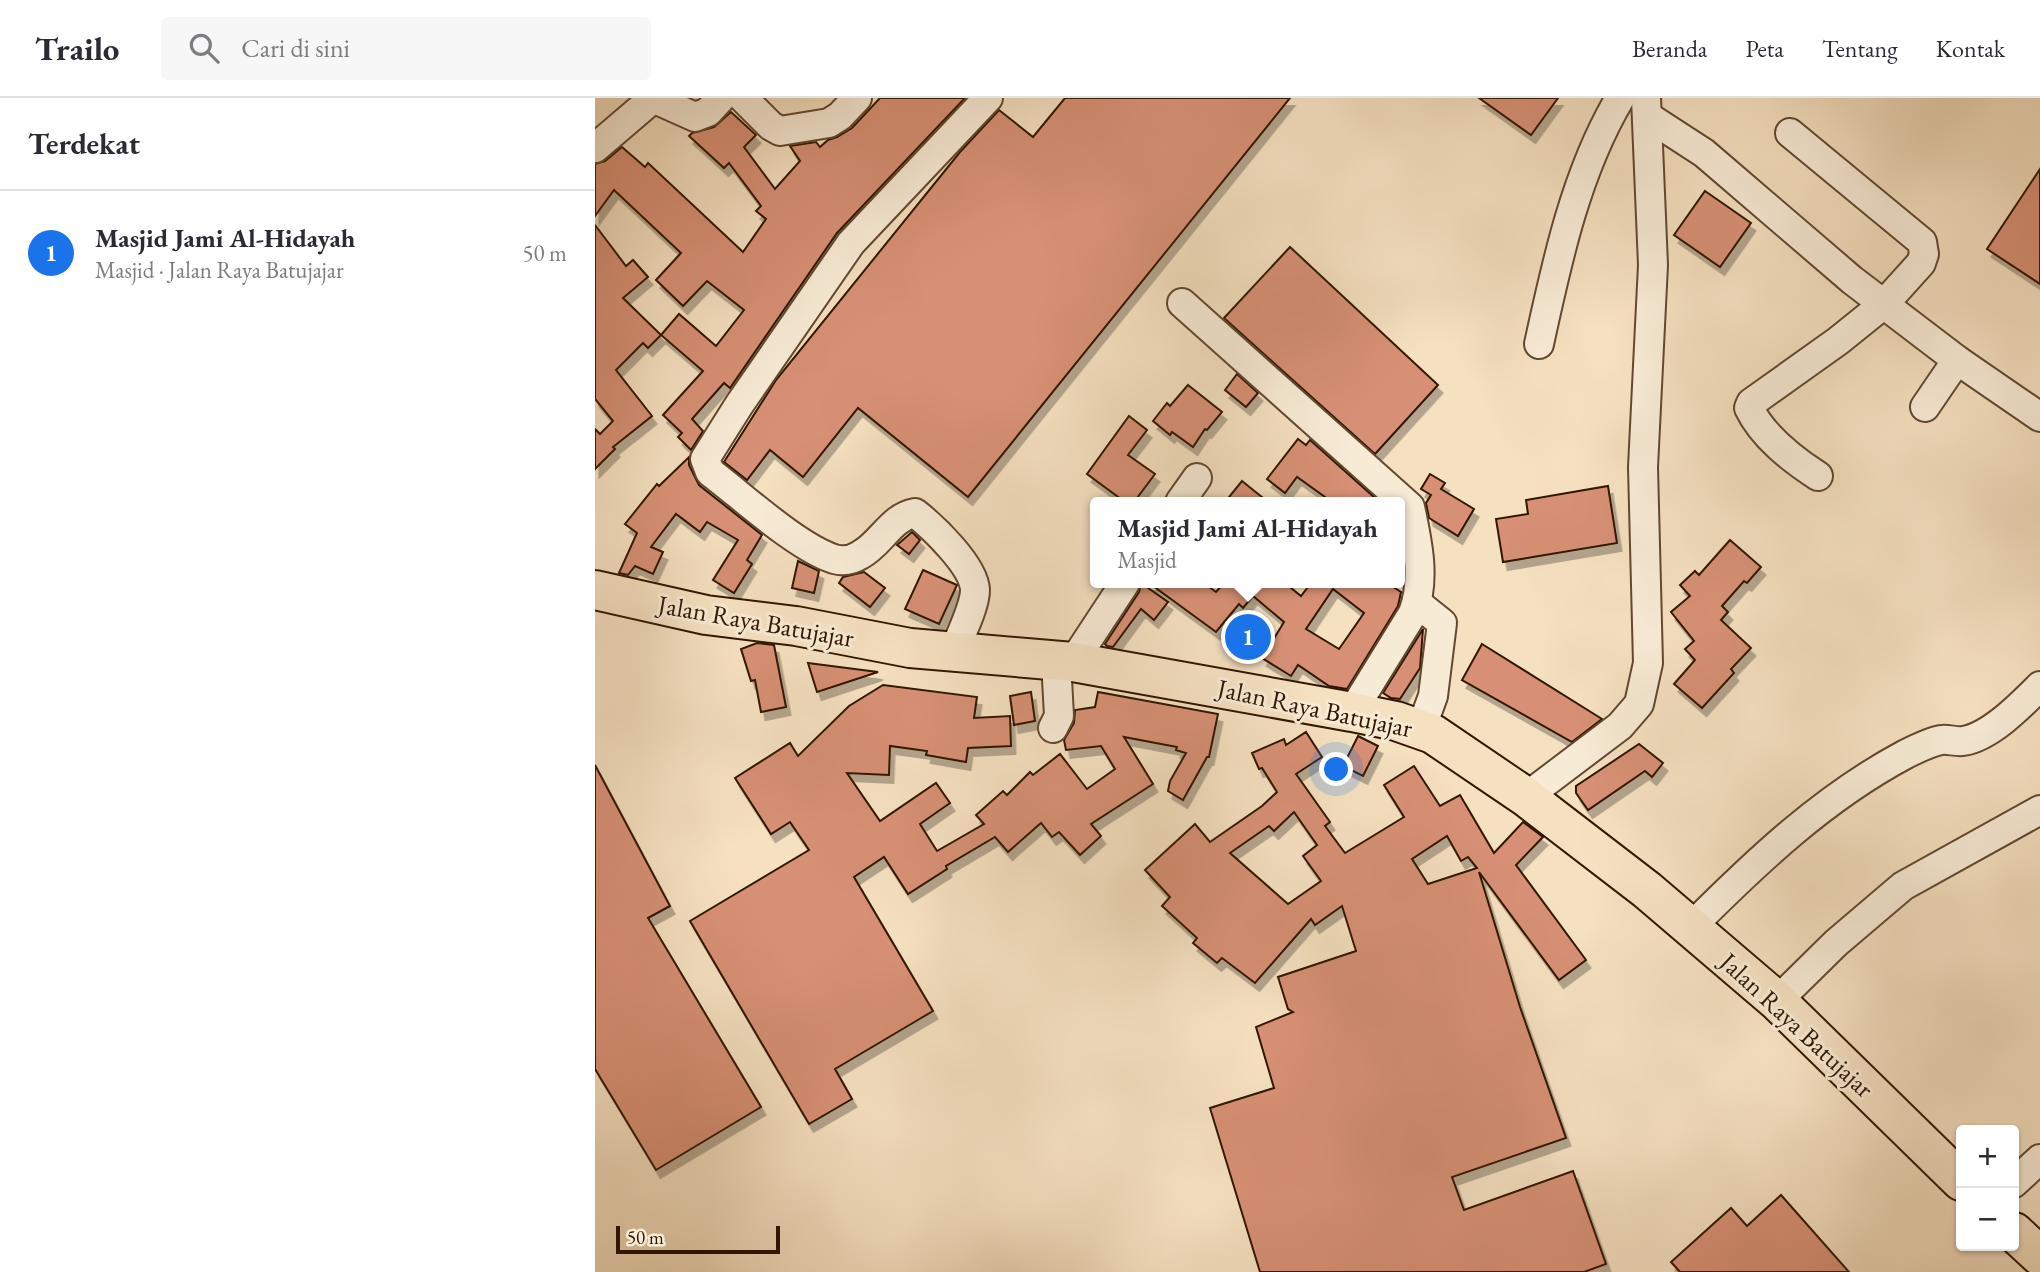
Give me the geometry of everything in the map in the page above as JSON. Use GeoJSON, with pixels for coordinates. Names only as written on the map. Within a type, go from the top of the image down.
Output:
{"type":"FeatureCollection","features":[{"type":"Feature","properties":{"kind":"highway","name":"Jalan Raya Batujajar"},"geometry":{"type":"LineString","coordinates":[[595,590],[706,615],[796,626],[910,648],[1065,661],[1352,712],[1433,734],[1526,797],[1647,890],[1777,1001],[1956,1176]]}},
{"type":"Feature","properties":{"kind":"highway"},"geometry":{"type":"LineString","coordinates":[[2019,1236],[2040,1256]]}},
{"type":"Feature","properties":{"kind":"street"},"geometry":{"type":"LineString","coordinates":[[595,148],[650,101],[657,100],[695,117],[708,112],[721,98]]}},
{"type":"Feature","properties":{"kind":"street"},"geometry":{"type":"LineString","coordinates":[[743,98],[771,126],[780,131],[829,123],[840,116],[857,98]]}},
{"type":"Feature","properties":{"kind":"street"},"geometry":{"type":"LineString","coordinates":[[954,652],[975,592],[972,577],[942,538],[921,517],[915,513],[907,514],[870,550],[851,560],[836,560],[788,533],[710,472],[705,459],[851,243],[988,98]]}},
{"type":"Feature","properties":{"kind":"street"},"geometry":{"type":"LineString","coordinates":[[1539,344],[1565,230],[1607,120],[1620,98]]}},
{"type":"Feature","properties":{"kind":"street"},"geometry":{"type":"LineString","coordinates":[[1646,107],[1852,280],[1957,360],[2040,417]]}},
{"type":"Feature","properties":{"kind":"street"},"geometry":{"type":"LineString","coordinates":[[1526,797],[1620,726],[1639,704],[1648,663],[1643,467],[1653,265],[1646,107]]}},
{"type":"Feature","properties":{"kind":"street"},"geometry":{"type":"LineString","coordinates":[[1790,133],[1922,242],[1924,254],[1921,263],[1884,304],[1819,355],[1757,398],[1749,408],[1770,436],[1795,461],[1818,476]]}},
{"type":"Feature","properties":{"kind":"street"},"geometry":{"type":"LineString","coordinates":[[1182,303],[1398,497]]}},
{"type":"Feature","properties":{"kind":"street"},"geometry":{"type":"LineString","coordinates":[[1925,407],[1957,360]]}},
{"type":"Feature","properties":{"kind":"street"},"geometry":{"type":"LineString","coordinates":[[1183,497],[1196,478]]}},
{"type":"Feature","properties":{"kind":"street"},"geometry":{"type":"LineString","coordinates":[[1352,712],[1417,603],[1419,549],[1409,507],[1405,503]]}},
{"type":"Feature","properties":{"kind":"street"},"geometry":{"type":"LineString","coordinates":[[1053,728],[1059,716],[1065,661],[1121,588]]}},
{"type":"Feature","properties":{"kind":"street"},"geometry":{"type":"LineString","coordinates":[[1417,603],[1442,622],[1433,695],[1421,729]]}},
{"type":"Feature","properties":{"kind":"street"},"geometry":{"type":"LineString","coordinates":[[1690,928],[1766,853],[1847,789],[1908,752],[1940,740],[1963,741],[1989,730],[2011,715],[2040,686]]}},
{"type":"Feature","properties":{"kind":"street"},"geometry":{"type":"LineString","coordinates":[[1777,1001],[1836,943],[1903,886],[2040,810]]}},
{"type":"Feature","properties":{"kind":"street"},"geometry":{"type":"LineString","coordinates":[[2019,1178],[2040,1159]]}},
{"type":"Feature","properties":{"kind":"building"},"geometry":{"type":"Polygon","coordinates":[[[880,98],[965,98],[837,233],[730,388],[724,383],[692,419],[703,431],[691,450],[678,437],[682,433],[663,415],[703,371],[661,335],[679,314],[716,346],[744,310],[707,281],[683,306],[656,280],[681,253],[614,190],[595,216],[595,164],[605,161],[622,147],[645,167],[648,163],[743,252],[766,219],[756,211],[761,206],[729,163],[724,168],[689,136],[714,127],[731,112],[756,135],[744,147],[775,189],[800,161],[790,146],[816,142],[820,147],[852,128],[880,98]]]}},
{"type":"Feature","properties":{"kind":"building"},"geometry":{"type":"Polygon","coordinates":[[[1065,98],[1290,98],[968,497],[858,408],[803,477],[770,450],[747,480],[724,462],[776,380],[960,152],[999,110],[1033,137],[1065,98]]]}},
{"type":"Feature","properties":{"kind":"building"},"geometry":{"type":"Polygon","coordinates":[[[1479,98],[1558,98],[1531,135],[1479,98]]]}},
{"type":"Feature","properties":{"kind":"building"},"geometry":{"type":"Polygon","coordinates":[[[2040,169],[2040,284],[1987,249],[2040,169]]]}},
{"type":"Feature","properties":{"kind":"building"},"geometry":{"type":"Polygon","coordinates":[[[1705,191],[1751,223],[1720,267],[1674,235],[1705,191]]]}},
{"type":"Feature","properties":{"kind":"building"},"geometry":{"type":"Polygon","coordinates":[[[595,225],[626,266],[633,260],[648,277],[623,298],[661,335],[648,348],[643,343],[616,370],[652,416],[613,447],[615,449],[595,469],[595,429],[600,434],[613,421],[595,399],[595,225]]]}},
{"type":"Feature","properties":{"kind":"building"},"geometry":{"type":"Polygon","coordinates":[[[1290,247],[1438,385],[1375,454],[1224,318],[1290,247]]]}},
{"type":"Feature","properties":{"kind":"building"},"geometry":{"type":"Polygon","coordinates":[[[1237,374],[1258,393],[1246,407],[1225,390],[1237,374]]]}},
{"type":"Feature","properties":{"kind":"building"},"geometry":{"type":"Polygon","coordinates":[[[1188,385],[1222,412],[1207,430],[1205,429],[1193,447],[1172,432],[1170,435],[1153,421],[1167,403],[1170,406],[1188,385]]]}},
{"type":"Feature","properties":{"kind":"building"},"geometry":{"type":"Polygon","coordinates":[[[1129,416],[1147,430],[1128,455],[1155,474],[1138,497],[1118,497],[1087,474],[1129,416]]]}},
{"type":"Feature","properties":{"kind":"building"},"geometry":{"type":"Polygon","coordinates":[[[1298,439],[1306,445],[1310,440],[1374,497],[1325,497],[1297,477],[1285,493],[1267,479],[1298,439]]]}},
{"type":"Feature","properties":{"kind":"building"},"geometry":{"type":"Polygon","coordinates":[[[689,457],[689,465],[699,485],[762,535],[747,560],[752,564],[734,593],[713,580],[738,540],[707,522],[700,532],[676,514],[651,547],[663,552],[653,574],[635,566],[628,575],[619,573],[637,533],[625,524],[657,484],[659,486],[689,457]]]}},
{"type":"Feature","properties":{"kind":"building"},"geometry":{"type":"Polygon","coordinates":[[[1430,474],[1445,483],[1441,489],[1474,509],[1458,536],[1429,518],[1426,503],[1431,495],[1421,489],[1430,474]]]}},
{"type":"Feature","properties":{"kind":"building"},"geometry":{"type":"Polygon","coordinates":[[[1242,481],[1262,497],[1229,497],[1242,481]]]}},
{"type":"Feature","properties":{"kind":"building"},"geometry":{"type":"Polygon","coordinates":[[[1608,486],[1617,543],[1503,562],[1496,519],[1528,514],[1526,500],[1608,486]]]}},
{"type":"Feature","properties":{"kind":"building"},"geometry":{"type":"Polygon","coordinates":[[[912,532],[920,540],[909,554],[897,545],[912,532]]]}},
{"type":"Feature","properties":{"kind":"building"},"geometry":{"type":"Polygon","coordinates":[[[1730,540],[1761,567],[1747,583],[1744,581],[1722,606],[1728,612],[1721,620],[1751,648],[1731,669],[1734,673],[1702,708],[1674,684],[1695,660],[1685,649],[1694,641],[1671,612],[1690,596],[1680,585],[1695,571],[1699,575],[1730,540]]]}},
{"type":"Feature","properties":{"kind":"building"},"geometry":{"type":"Polygon","coordinates":[[[798,561],[819,571],[814,593],[792,588],[798,561]]]}},
{"type":"Feature","properties":{"kind":"building"},"geometry":{"type":"Polygon","coordinates":[[[923,570],[957,585],[939,624],[905,609],[923,570]]]}},
{"type":"Feature","properties":{"kind":"building"},"geometry":{"type":"Polygon","coordinates":[[[864,572],[885,588],[870,607],[839,583],[843,577],[864,572]]]}},
{"type":"Feature","properties":{"kind":"building"},"geometry":{"type":"Polygon","coordinates":[[[1140,588],[1148,588],[1168,602],[1154,620],[1141,609],[1113,647],[1107,646],[1105,644],[1140,588]]]}},
{"type":"Feature","properties":{"kind":"building"},"geometry":{"type":"Polygon","coordinates":[[[1156,588],[1211,588],[1216,592],[1220,588],[1291,588],[1301,596],[1307,588],[1395,588],[1401,592],[1398,606],[1347,689],[1329,686],[1298,665],[1291,676],[1262,658],[1284,622],[1253,596],[1243,608],[1239,604],[1216,632],[1156,588]],[[1333,589],[1306,629],[1339,649],[1364,613],[1333,589]]]}},
{"type":"Feature","properties":{"kind":"building"},"geometry":{"type":"Polygon","coordinates":[[[1423,629],[1420,668],[1400,699],[1391,698],[1383,693],[1423,629]]]}},
{"type":"Feature","properties":{"kind":"building"},"geometry":{"type":"Polygon","coordinates":[[[757,643],[774,645],[786,707],[761,712],[755,680],[751,681],[741,649],[757,643]]]}},
{"type":"Feature","properties":{"kind":"building"},"geometry":{"type":"Polygon","coordinates":[[[1482,644],[1602,719],[1572,742],[1462,680],[1482,644]]]}},
{"type":"Feature","properties":{"kind":"building"},"geometry":{"type":"Polygon","coordinates":[[[808,663],[878,672],[817,692],[808,663]]]}},
{"type":"Feature","properties":{"kind":"building"},"geometry":{"type":"Polygon","coordinates":[[[883,685],[977,697],[974,718],[1010,716],[1011,746],[968,748],[966,762],[926,755],[927,751],[890,746],[889,775],[847,773],[880,821],[936,783],[950,803],[920,824],[937,851],[984,824],[976,815],[1003,791],[1007,795],[1030,772],[1033,775],[1060,754],[1087,789],[1115,769],[1101,746],[1066,750],[1064,740],[1074,723],[1075,710],[1095,707],[1098,692],[1218,714],[1209,757],[1183,800],[1168,791],[1170,781],[1186,753],[1176,750],[1177,747],[1124,737],[1153,784],[1091,824],[1101,836],[1080,855],[1059,832],[1052,837],[1041,823],[1008,852],[995,837],[946,866],[947,869],[908,894],[884,857],[854,877],[933,1011],[835,1069],[852,1099],[809,1124],[690,921],[809,850],[790,822],[771,834],[735,778],[790,743],[798,756],[849,706],[883,685]]]}},
{"type":"Feature","properties":{"kind":"building"},"geometry":{"type":"Polygon","coordinates":[[[1031,692],[1035,721],[1014,725],[1010,696],[1031,692]]]}},
{"type":"Feature","properties":{"kind":"building"},"geometry":{"type":"Polygon","coordinates":[[[1306,732],[1322,757],[1296,774],[1330,822],[1325,826],[1345,853],[1404,817],[1384,785],[1414,766],[1440,806],[1460,795],[1494,853],[1523,822],[1543,837],[1516,865],[1586,960],[1559,980],[1479,872],[1520,1007],[1566,1138],[1452,1177],[1464,1210],[1573,1171],[1606,1264],[1584,1272],[1260,1272],[1210,1108],[1274,1088],[1256,1027],[1293,1012],[1288,1009],[1278,977],[1356,951],[1342,906],[1315,925],[1311,919],[1255,983],[1222,958],[1217,963],[1193,943],[1197,938],[1162,906],[1170,897],[1145,870],[1195,824],[1210,842],[1262,806],[1277,792],[1262,768],[1259,769],[1252,753],[1284,739],[1286,745],[1306,732]],[[1294,812],[1274,831],[1269,826],[1230,853],[1288,904],[1321,881],[1303,856],[1317,845],[1294,812]],[[1447,836],[1412,859],[1428,884],[1477,868],[1468,857],[1461,861],[1447,836]]]}},
{"type":"Feature","properties":{"kind":"building"},"geometry":{"type":"Polygon","coordinates":[[[1358,736],[1378,746],[1363,776],[1343,766],[1358,736]]]}},
{"type":"Feature","properties":{"kind":"building"},"geometry":{"type":"Polygon","coordinates":[[[1639,744],[1663,763],[1652,777],[1645,771],[1588,810],[1576,793],[1576,786],[1639,744]]]}},
{"type":"Feature","properties":{"kind":"building"},"geometry":{"type":"Polygon","coordinates":[[[595,765],[670,906],[648,918],[761,1107],[656,1170],[595,1069],[595,765]]]}},
{"type":"Feature","properties":{"kind":"building"},"geometry":{"type":"Polygon","coordinates":[[[1781,1195],[1849,1272],[1680,1272],[1671,1262],[1731,1208],[1747,1226],[1781,1195]]]}},
{"type":"Feature","properties":{"kind":"place","name":"Masjid Jami Al-Hidayah"},"geometry":{"type":"Point","coordinates":[1248,637]}}]}
